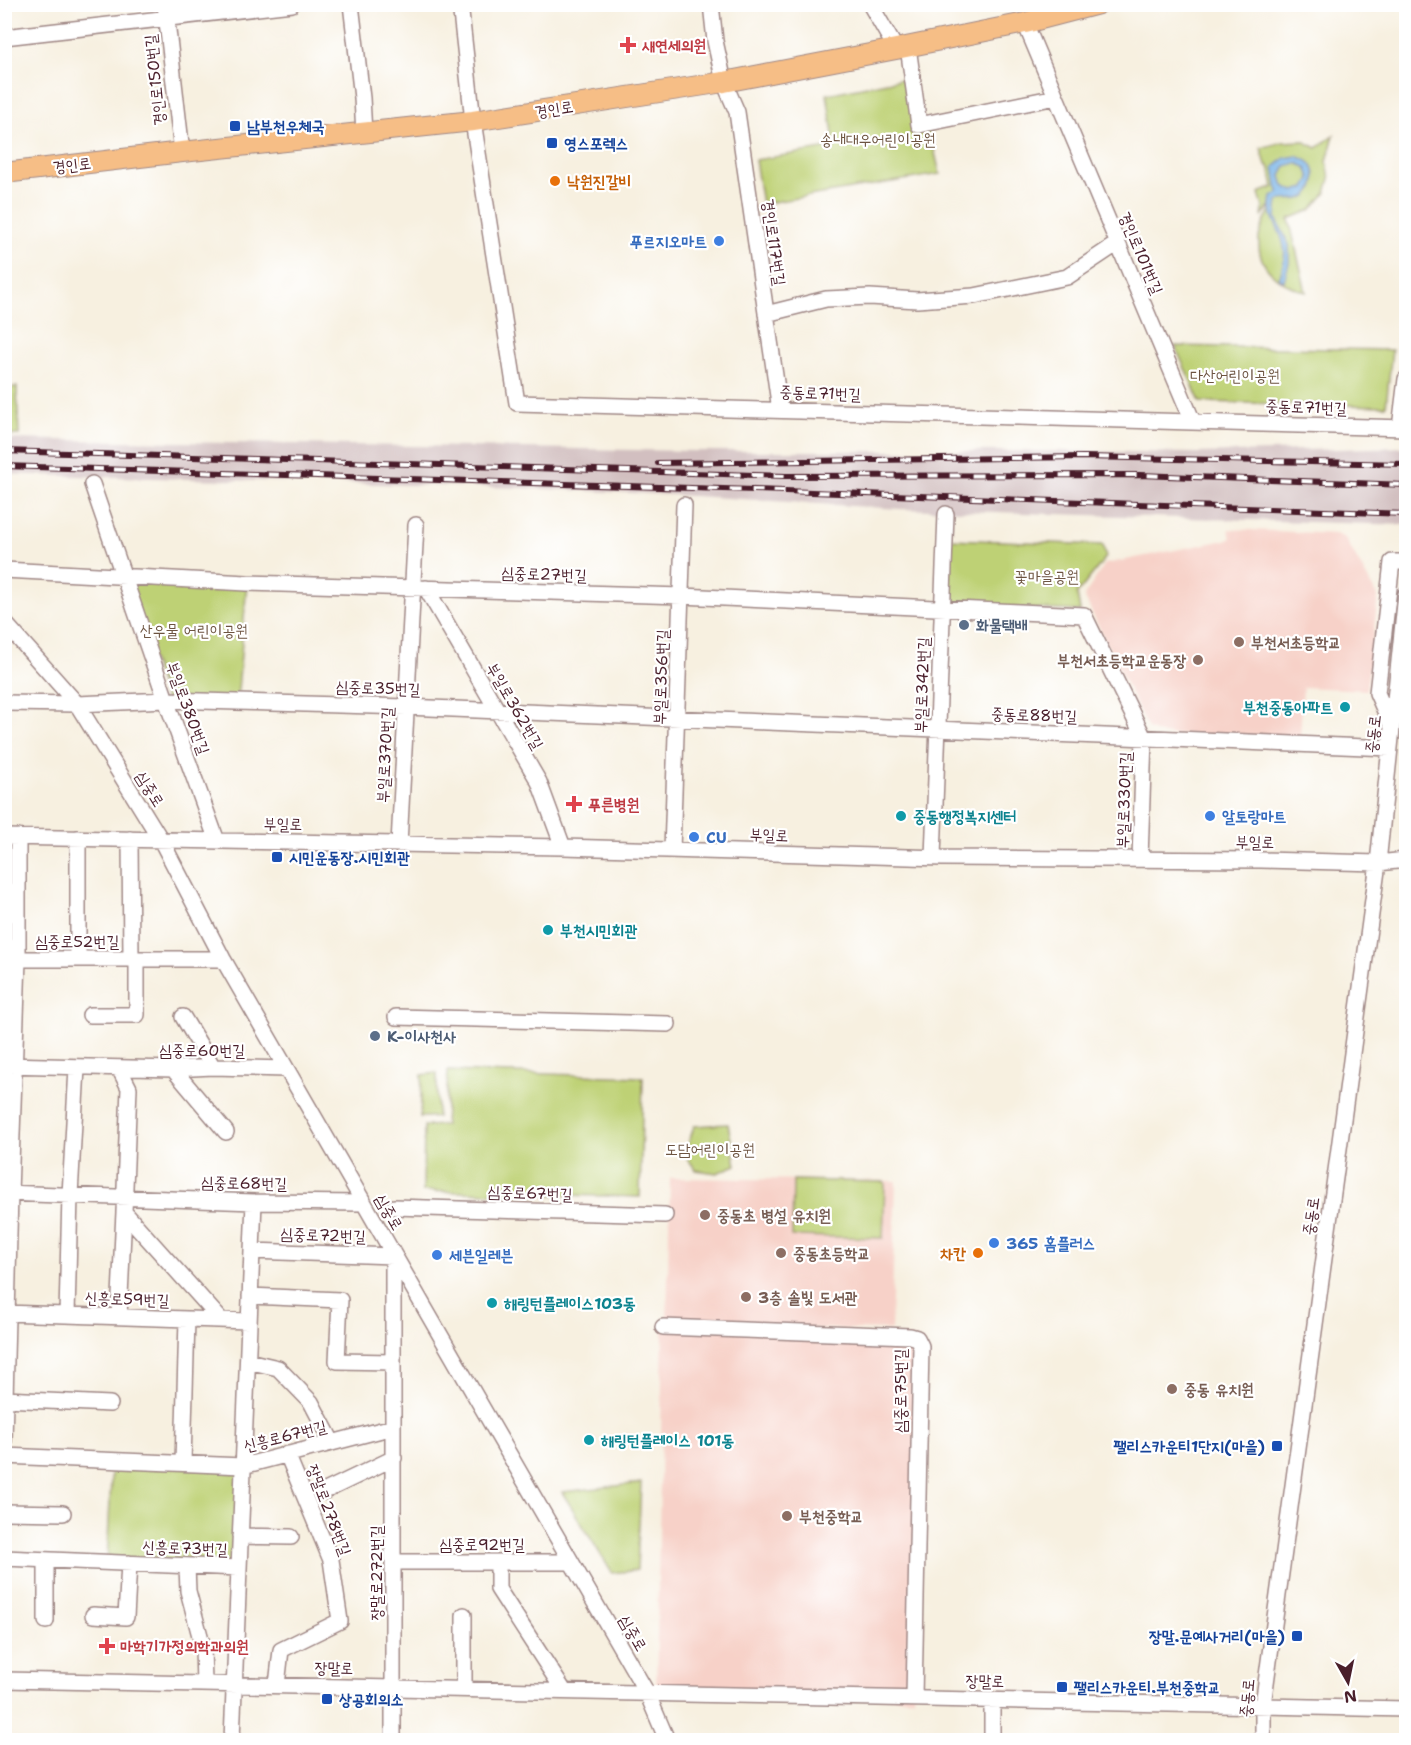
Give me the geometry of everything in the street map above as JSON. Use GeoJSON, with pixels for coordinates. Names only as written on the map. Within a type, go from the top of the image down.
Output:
{"type":"FeatureCollection","features":[{"type":"Feature","properties":{"kind":"main road","name":"경인로"},"geometry":{"type":"LineString","coordinates":[[4,173],[473,122],[724,82],[902,48],[1025,22],[1068,8],[1098,4]]}},
{"type":"Feature","properties":{"kind":"street"},"geometry":{"type":"LineString","coordinates":[[4,37],[166,12],[292,4]]}},
{"type":"Feature","properties":{"kind":"street"},"geometry":{"type":"LineString","coordinates":[[351,4],[364,133]]}},
{"type":"Feature","properties":{"kind":"street"},"geometry":{"type":"LineString","coordinates":[[460,4],[473,122]]}},
{"type":"Feature","properties":{"kind":"street","name":"경인로117번길"},"geometry":{"type":"LineString","coordinates":[[711,4],[724,82],[737,112],[780,410]]}},
{"type":"Feature","properties":{"kind":"street"},"geometry":{"type":"LineString","coordinates":[[870,4],[902,48],[919,125],[1056,98]]}},
{"type":"Feature","properties":{"kind":"street","name":"경인로150번길"},"geometry":{"type":"LineString","coordinates":[[166,12],[182,152]]}},
{"type":"Feature","properties":{"kind":"street","name":"경인로101번길"},"geometry":{"type":"LineString","coordinates":[[1025,22],[1193,422]]}},
{"type":"Feature","properties":{"kind":"street","name":"중동로71번길"},"geometry":{"type":"LineString","coordinates":[[473,122],[517,403],[1403,428]]}},
{"type":"Feature","properties":{"kind":"street"},"geometry":{"type":"LineString","coordinates":[[766,314],[826,299],[870,297],[917,300],[986,293],[1067,277],[1118,243]]}},
{"type":"Feature","properties":{"kind":"street"},"geometry":{"type":"LineString","coordinates":[[1403,428],[1407,379]]}},
{"type":"Feature","properties":{"kind":"street","name":"부일로380번길"},"geometry":{"type":"LineString","coordinates":[[92,484],[166,700],[218,841]]}},
{"type":"Feature","properties":{"kind":"street","name":"부일로356번길"},"geometry":{"type":"LineString","coordinates":[[672,850],[684,505]]}},
{"type":"Feature","properties":{"kind":"street","name":"부일로342번길"},"geometry":{"type":"LineString","coordinates":[[933,857],[946,514]]}},
{"type":"Feature","properties":{"kind":"street","name":"부일로370번길"},"geometry":{"type":"LineString","coordinates":[[399,844],[406,707],[420,588],[416,525]]}},
{"type":"Feature","properties":{"kind":"street"},"geometry":{"type":"LineString","coordinates":[[1392,728],[1377,693],[1392,562],[1407,562]]}},
{"type":"Feature","properties":{"kind":"street","name":"심중로27번길"},"geometry":{"type":"LineString","coordinates":[[4,570],[247,583],[682,596],[1082,615]]}},
{"type":"Feature","properties":{"kind":"street","name":"부일로362번길"},"geometry":{"type":"LineString","coordinates":[[420,588],[539,782],[563,847]]}},
{"type":"Feature","properties":{"kind":"street","name":"중동로"},"geometry":{"type":"LineString","coordinates":[[1263,1740],[1263,1705],[1378,863],[1407,594]]}},
{"type":"Feature","properties":{"kind":"street","name":"부일로330번길"},"geometry":{"type":"LineString","coordinates":[[1082,615],[1144,738],[1140,859]]}},
{"type":"Feature","properties":{"kind":"street","name":"심중로"},"geometry":{"type":"LineString","coordinates":[[4,621],[77,704],[161,840],[223,959],[647,1693],[667,1740]]}},
{"type":"Feature","properties":{"kind":"street","name":"심중로35번길"},"geometry":{"type":"LineString","coordinates":[[77,704],[166,700],[677,718]]}},
{"type":"Feature","properties":{"kind":"street"},"geometry":{"type":"LineString","coordinates":[[4,703],[77,704]]}},
{"type":"Feature","properties":{"kind":"street"},"geometry":{"type":"LineString","coordinates":[[1392,728],[1407,707]]}},
{"type":"Feature","properties":{"kind":"street","name":"중동로88번길"},"geometry":{"type":"LineString","coordinates":[[677,718],[1390,748]]}},
{"type":"Feature","properties":{"kind":"street"},"geometry":{"type":"LineString","coordinates":[[4,1442],[11,837]]}},
{"type":"Feature","properties":{"kind":"street","name":"부일로"},"geometry":{"type":"LineString","coordinates":[[11,837],[563,847],[933,857],[1378,863],[1407,860]]}},
{"type":"Feature","properties":{"kind":"street"},"geometry":{"type":"LineString","coordinates":[[78,838],[78,959]]}},
{"type":"Feature","properties":{"kind":"street"},"geometry":{"type":"LineString","coordinates":[[130,839],[134,959]]}},
{"type":"Feature","properties":{"kind":"street","name":"심중로52번길"},"geometry":{"type":"LineString","coordinates":[[11,959],[223,959]]}},
{"type":"Feature","properties":{"kind":"street","name":"심중로52번길"},"geometry":{"type":"LineString","coordinates":[[90,1015],[137,1015],[134,959]]}},
{"type":"Feature","properties":{"kind":"street"},"geometry":{"type":"LineString","coordinates":[[183,1017],[213,1067]]}},
{"type":"Feature","properties":{"kind":"street"},"geometry":{"type":"LineString","coordinates":[[396,1017],[668,1024]]}},
{"type":"Feature","properties":{"kind":"street","name":"심중로60번길"},"geometry":{"type":"LineString","coordinates":[[10,1065],[77,1068],[286,1069]]}},
{"type":"Feature","properties":{"kind":"street"},"geometry":{"type":"LineString","coordinates":[[67,1315],[70,1196],[77,1068]]}},
{"type":"Feature","properties":{"kind":"street"},"geometry":{"type":"LineString","coordinates":[[119,1068],[129,1088],[119,1317]]}},
{"type":"Feature","properties":{"kind":"street"},"geometry":{"type":"LineString","coordinates":[[173,1069],[226,1132]]}},
{"type":"Feature","properties":{"kind":"street","name":"심중로68번길"},"geometry":{"type":"LineString","coordinates":[[7,1193],[70,1196],[124,1205],[254,1202],[363,1203]]}},
{"type":"Feature","properties":{"kind":"street"},"geometry":{"type":"LineString","coordinates":[[232,1740],[254,1202]]}},
{"type":"Feature","properties":{"kind":"street"},"geometry":{"type":"LineString","coordinates":[[124,1205],[221,1320]]}},
{"type":"Feature","properties":{"kind":"street","name":"심중로67번길"},"geometry":{"type":"LineString","coordinates":[[394,1207],[665,1215]]}},
{"type":"Feature","properties":{"kind":"street","name":"심중로72번길"},"geometry":{"type":"LineString","coordinates":[[252,1251],[393,1256]]}},
{"type":"Feature","properties":{"kind":"street","name":"장말로272번길"},"geometry":{"type":"LineString","coordinates":[[393,1256],[393,1740]]}},
{"type":"Feature","properties":{"kind":"street"},"geometry":{"type":"LineString","coordinates":[[250,1296],[339,1300],[337,1360],[393,1362]]}},
{"type":"Feature","properties":{"kind":"street","name":"신흥로59번길"},"geometry":{"type":"LineString","coordinates":[[6,1313],[249,1321]]}},
{"type":"Feature","properties":{"kind":"street"},"geometry":{"type":"LineString","coordinates":[[183,1463],[188,1319]]}},
{"type":"Feature","properties":{"kind":"street","name":"심중로75번길"},"geometry":{"type":"LineString","coordinates":[[663,1327],[917,1338],[921,1346],[914,1698]]}},
{"type":"Feature","properties":{"kind":"street"},"geometry":{"type":"LineString","coordinates":[[248,1361],[278,1368],[311,1402],[333,1442]]}},
{"type":"Feature","properties":{"kind":"street"},"geometry":{"type":"LineString","coordinates":[[5,1399],[110,1404]]}},
{"type":"Feature","properties":{"kind":"street","name":"신흥로67번길"},"geometry":{"type":"LineString","coordinates":[[4,1456],[243,1466],[393,1427]]}},
{"type":"Feature","properties":{"kind":"street","name":"장말로278번길"},"geometry":{"type":"LineString","coordinates":[[277,1685],[281,1650],[340,1621],[331,1560],[287,1454]]}},
{"type":"Feature","properties":{"kind":"street"},"geometry":{"type":"LineString","coordinates":[[323,1492],[393,1458]]}},
{"type":"Feature","properties":{"kind":"street"},"geometry":{"type":"LineString","coordinates":[[4,1512],[63,1513]]}},
{"type":"Feature","properties":{"kind":"street"},"geometry":{"type":"LineString","coordinates":[[240,1536],[291,1537]]}},
{"type":"Feature","properties":{"kind":"street","name":"신흥로73번길"},"geometry":{"type":"LineString","coordinates":[[4,1558],[239,1568]]}},
{"type":"Feature","properties":{"kind":"street"},"geometry":{"type":"LineString","coordinates":[[46,1560],[46,1621]]}},
{"type":"Feature","properties":{"kind":"street","name":"심중로92번길"},"geometry":{"type":"LineString","coordinates":[[394,1562],[571,1562]]}},
{"type":"Feature","properties":{"kind":"street"},"geometry":{"type":"LineString","coordinates":[[498,1562],[498,1589],[564,1691]]}},
{"type":"Feature","properties":{"kind":"street","name":"신흥로73번길"},"geometry":{"type":"LineString","coordinates":[[93,1615],[126,1617],[129,1563]]}},
{"type":"Feature","properties":{"kind":"street"},"geometry":{"type":"LineString","coordinates":[[188,1566],[188,1591],[203,1647],[204,1684]]}},
{"type":"Feature","properties":{"kind":"street"},"geometry":{"type":"LineString","coordinates":[[464,1689],[465,1615]]}},
{"type":"Feature","properties":{"kind":"street","name":"장말로"},"geometry":{"type":"LineString","coordinates":[[4,1680],[1407,1709]]}},
{"type":"Feature","properties":{"kind":"street"},"geometry":{"type":"LineString","coordinates":[[992,1740],[993,1700]]}},
{"type":"Feature","properties":{"kind":"shaded area"},"geometry":{"type":"Polygon","coordinates":[[[5,439],[696,451],[1198,453],[1406,447],[1406,525],[900,509],[525,488],[5,474],[5,439]]]}},
{"type":"Feature","properties":{"kind":"shaded area","name":"부천서초등학교"},"geometry":{"type":"Polygon","coordinates":[[[1229,529],[1336,534],[1345,538],[1378,597],[1366,690],[1303,687],[1300,738],[1160,734],[1148,729],[1084,596],[1105,564],[1231,539],[1229,529]]]}},
{"type":"Feature","properties":{"kind":"shaded area","name":"중동초등학교"},"geometry":{"type":"Polygon","coordinates":[[[670,1178],[896,1181],[891,1330],[667,1325],[670,1178]]]}},
{"type":"Feature","properties":{"kind":"shaded area","name":"부천중학교"},"geometry":{"type":"Polygon","coordinates":[[[663,1327],[917,1338],[914,1698],[656,1693],[663,1327]]]}},
{"type":"Feature","properties":{"kind":"green space","name":"송내대우어린이공원"},"geometry":{"type":"Polygon","coordinates":[[[912,77],[919,124],[928,123],[940,174],[762,204],[755,160],[835,147],[827,94],[912,77]]]}},
{"type":"Feature","properties":{"kind":"green space"},"geometry":{"type":"Polygon","coordinates":[[[1334,135],[1327,161],[1330,179],[1326,193],[1311,210],[1289,219],[1306,292],[1278,279],[1265,266],[1261,258],[1260,232],[1278,194],[1262,217],[1263,208],[1259,193],[1274,187],[1269,166],[1266,165],[1261,148],[1283,142],[1303,141],[1317,148],[1334,135]]]}},
{"type":"Feature","properties":{"kind":"green space","name":"다산어린이공원"},"geometry":{"type":"Polygon","coordinates":[[[1175,346],[1392,350],[1386,406],[1200,402],[1175,346]]]}},
{"type":"Feature","properties":{"kind":"green space"},"geometry":{"type":"Polygon","coordinates":[[[17,387],[19,435],[5,435],[5,388],[17,387]]]}},
{"type":"Feature","properties":{"kind":"green space","name":"꽃마을공원"},"geometry":{"type":"Polygon","coordinates":[[[949,539],[1103,545],[1106,557],[1077,594],[1080,611],[946,605],[949,539]]]}},
{"type":"Feature","properties":{"kind":"green space","name":"산우물 어린이공원"},"geometry":{"type":"Polygon","coordinates":[[[123,575],[247,583],[237,702],[166,700],[123,575]]]}},
{"type":"Feature","properties":{"kind":"green space"},"geometry":{"type":"Polygon","coordinates":[[[448,1071],[643,1077],[640,1197],[423,1191],[424,1126],[445,1125],[448,1071]]]}},
{"type":"Feature","properties":{"kind":"green space"},"geometry":{"type":"Polygon","coordinates":[[[437,1073],[437,1117],[420,1117],[422,1075],[437,1073]]]}},
{"type":"Feature","properties":{"kind":"green space","name":"도담어린이공원"},"geometry":{"type":"Polygon","coordinates":[[[728,1124],[736,1165],[717,1173],[696,1170],[685,1155],[694,1126],[728,1124]]]}},
{"type":"Feature","properties":{"kind":"green space"},"geometry":{"type":"Polygon","coordinates":[[[793,1180],[885,1182],[883,1238],[792,1236],[793,1180]]]}},
{"type":"Feature","properties":{"kind":"green space"},"geometry":{"type":"Polygon","coordinates":[[[112,1460],[243,1466],[239,1568],[107,1562],[112,1460]]]}},
{"type":"Feature","properties":{"kind":"green space"},"geometry":{"type":"Polygon","coordinates":[[[641,1483],[637,1570],[612,1573],[562,1492],[641,1483]]]}},
{"type":"Feature","properties":{"kind":"water"},"geometry":{"type":"Polygon","coordinates":[[[1297,156],[1310,163],[1315,172],[1315,182],[1311,192],[1303,198],[1278,201],[1276,218],[1289,245],[1289,263],[1284,281],[1279,279],[1284,263],[1284,247],[1271,212],[1271,205],[1272,197],[1278,193],[1274,167],[1285,158],[1297,156]],[[1296,163],[1286,166],[1281,176],[1284,186],[1294,191],[1305,188],[1310,178],[1306,167],[1296,163]]]}},
{"type":"Feature","properties":{"kind":"railway"},"geometry":{"type":"LineString","coordinates":[[4,451],[785,476],[1140,475],[1406,485]]}},
{"type":"Feature","properties":{"kind":"railway"},"geometry":{"type":"LineString","coordinates":[[658,463],[1084,457],[1406,464]]}},
{"type":"Feature","properties":{"kind":"railway"},"geometry":{"type":"LineString","coordinates":[[4,466],[1406,514]]}},
{"type":"Feature","properties":{"kind":"place","name":"새연세의원"},"geometry":{"type":"Point","coordinates":[628,45]}},
{"type":"Feature","properties":{"kind":"place","name":"남부천우체국"},"geometry":{"type":"Point","coordinates":[235,126]}},
{"type":"Feature","properties":{"kind":"place","name":"영스포렉스"},"geometry":{"type":"Point","coordinates":[552,143]}},
{"type":"Feature","properties":{"kind":"place","name":"낙원진갈비"},"geometry":{"type":"Point","coordinates":[555,181]}},
{"type":"Feature","properties":{"kind":"place","name":"푸르지오마트"},"geometry":{"type":"Point","coordinates":[719,241]}},
{"type":"Feature","properties":{"kind":"place","name":"화물택배"},"geometry":{"type":"Point","coordinates":[964,625]}},
{"type":"Feature","properties":{"kind":"place","name":"부천서초등학교"},"geometry":{"type":"Point","coordinates":[1239,642]}},
{"type":"Feature","properties":{"kind":"place","name":"부천서초등학교운동장"},"geometry":{"type":"Point","coordinates":[1198,660]}},
{"type":"Feature","properties":{"kind":"place","name":"부천중동아파트"},"geometry":{"type":"Point","coordinates":[1345,707]}},
{"type":"Feature","properties":{"kind":"place","name":"푸른병원"},"geometry":{"type":"Point","coordinates":[574,804]}},
{"type":"Feature","properties":{"kind":"place","name":"중동행정복지센터"},"geometry":{"type":"Point","coordinates":[901,816]}},
{"type":"Feature","properties":{"kind":"place","name":"알토랑마트"},"geometry":{"type":"Point","coordinates":[1210,816]}},
{"type":"Feature","properties":{"kind":"place","name":"CU"},"geometry":{"type":"Point","coordinates":[694,837]}},
{"type":"Feature","properties":{"kind":"place","name":"시민운동장.시민회관"},"geometry":{"type":"Point","coordinates":[277,857]}},
{"type":"Feature","properties":{"kind":"place","name":"부천시민회관"},"geometry":{"type":"Point","coordinates":[548,930]}},
{"type":"Feature","properties":{"kind":"place","name":"K-이사천사"},"geometry":{"type":"Point","coordinates":[375,1036]}},
{"type":"Feature","properties":{"kind":"place","name":"중동초 병설 유치원"},"geometry":{"type":"Point","coordinates":[705,1215]}},
{"type":"Feature","properties":{"kind":"place","name":"365 홈플러스"},"geometry":{"type":"Point","coordinates":[994,1243]}},
{"type":"Feature","properties":{"kind":"place","name":"중동초등학교"},"geometry":{"type":"Point","coordinates":[781,1253]}},
{"type":"Feature","properties":{"kind":"place","name":"차칸"},"geometry":{"type":"Point","coordinates":[978,1253]}},
{"type":"Feature","properties":{"kind":"place","name":"세븐일레븐"},"geometry":{"type":"Point","coordinates":[437,1255]}},
{"type":"Feature","properties":{"kind":"place","name":"3층 솔빛 도서관"},"geometry":{"type":"Point","coordinates":[746,1297]}},
{"type":"Feature","properties":{"kind":"place","name":"해링턴플레이스103동"},"geometry":{"type":"Point","coordinates":[492,1303]}},
{"type":"Feature","properties":{"kind":"place","name":"중동 유치원"},"geometry":{"type":"Point","coordinates":[1172,1389]}},
{"type":"Feature","properties":{"kind":"place","name":"해링턴플레이스 101동"},"geometry":{"type":"Point","coordinates":[589,1440]}},
{"type":"Feature","properties":{"kind":"place","name":"팰리스카운티1단지(마을)"},"geometry":{"type":"Point","coordinates":[1277,1446]}},
{"type":"Feature","properties":{"kind":"place","name":"부천중학교"},"geometry":{"type":"Point","coordinates":[787,1516]}},
{"type":"Feature","properties":{"kind":"place","name":"장말.문예사거리(마을)"},"geometry":{"type":"Point","coordinates":[1297,1636]}},
{"type":"Feature","properties":{"kind":"place","name":"마학기가정의학과의원"},"geometry":{"type":"Point","coordinates":[107,1646]}},
{"type":"Feature","properties":{"kind":"place","name":"팰리스카운티.부천중학교"},"geometry":{"type":"Point","coordinates":[1062,1687]}},
{"type":"Feature","properties":{"kind":"place","name":"상공회의소"},"geometry":{"type":"Point","coordinates":[327,1699]}}]}
